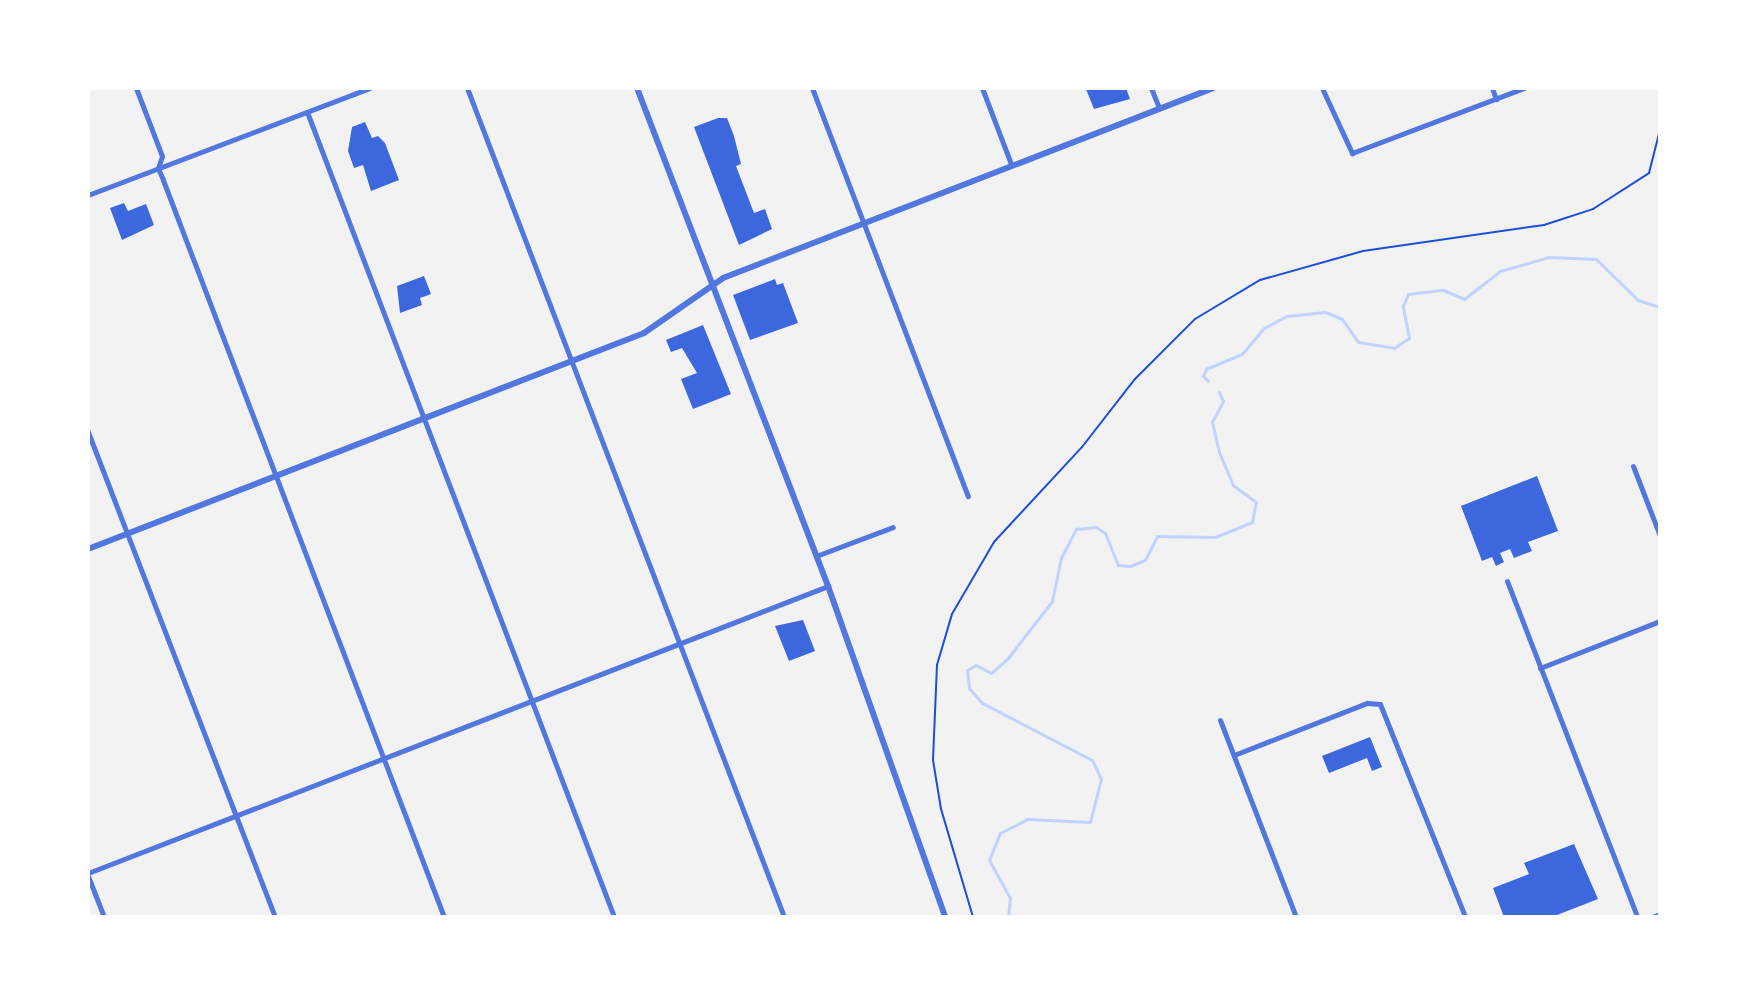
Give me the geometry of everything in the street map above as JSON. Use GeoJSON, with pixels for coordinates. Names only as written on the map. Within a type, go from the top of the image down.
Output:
{"type":"FeatureCollection","features":[{"type":"Feature","properties":{"kind":"street"},"geometry":{"type":"LineString","coordinates":[[136,88],[162,156],[158,168],[444,917]]}},
{"type":"Feature","properties":{"kind":"street"},"geometry":{"type":"LineString","coordinates":[[88,195],[369,88]]}},
{"type":"Feature","properties":{"kind":"street"},"geometry":{"type":"LineString","coordinates":[[467,88],[784,917]]}},
{"type":"Feature","properties":{"kind":"street"},"geometry":{"type":"LineString","coordinates":[[637,88],[828,586],[945,917]]}},
{"type":"Feature","properties":{"kind":"street"},"geometry":{"type":"LineString","coordinates":[[812,88],[968,496]]}},
{"type":"Feature","properties":{"kind":"street"},"geometry":{"type":"LineString","coordinates":[[982,88],[1011,164]]}},
{"type":"Feature","properties":{"kind":"street"},"geometry":{"type":"LineString","coordinates":[[1151,88],[1159,108]]}},
{"type":"Feature","properties":{"kind":"street"},"geometry":{"type":"LineString","coordinates":[[88,549],[651,330],[712,284],[864,221],[1213,88]]}},
{"type":"Feature","properties":{"kind":"street"},"geometry":{"type":"LineString","coordinates":[[1322,88],[1352,153],[1524,88]]}},
{"type":"Feature","properties":{"kind":"street"},"geometry":{"type":"LineString","coordinates":[[1492,88],[1496,99]]}},
{"type":"Feature","properties":{"kind":"street"},"geometry":{"type":"LineString","coordinates":[[307,112],[614,917]]}},
{"type":"Feature","properties":{"kind":"street"},"geometry":{"type":"LineString","coordinates":[[88,432],[275,917]]}},
{"type":"Feature","properties":{"kind":"street"},"geometry":{"type":"LineString","coordinates":[[1633,466],[1660,536]]}},
{"type":"Feature","properties":{"kind":"street"},"geometry":{"type":"LineString","coordinates":[[816,556],[893,527]]}},
{"type":"Feature","properties":{"kind":"street"},"geometry":{"type":"LineString","coordinates":[[1507,581],[1637,917]]}},
{"type":"Feature","properties":{"kind":"street"},"geometry":{"type":"LineString","coordinates":[[104,917],[88,875],[828,586]]}},
{"type":"Feature","properties":{"kind":"street"},"geometry":{"type":"LineString","coordinates":[[1540,668],[1660,621]]}},
{"type":"Feature","properties":{"kind":"street"},"geometry":{"type":"LineString","coordinates":[[1234,755],[1367,703],[1380,704],[1465,917]]}},
{"type":"Feature","properties":{"kind":"street"},"geometry":{"type":"LineString","coordinates":[[1220,720],[1296,917]]}},
{"type":"Feature","properties":{"kind":"street"},"geometry":{"type":"LineString","coordinates":[[1652,917],[1660,914]]}},
{"type":"Feature","properties":{"kind":"path"},"geometry":{"type":"LineString","coordinates":[[973,917],[933,760],[934,690],[952,614],[994,542],[1082,447],[1157,355],[1214,305],[1282,272],[1391,245],[1544,225],[1593,209],[1649,173],[1660,130]]}},
{"type":"Feature","properties":{"kind":"building"},"geometry":{"type":"Polygon","coordinates":[[[1126,88],[1130,99],[1094,109],[1086,89],[1126,88]]]}},
{"type":"Feature","properties":{"kind":"building"},"geometry":{"type":"Polygon","coordinates":[[[727,118],[734,136],[741,164],[736,166],[754,213],[765,209],[772,229],[739,245],[694,127],[727,118]]]}},
{"type":"Feature","properties":{"kind":"building"},"geometry":{"type":"Polygon","coordinates":[[[365,122],[372,138],[378,136],[385,143],[399,180],[371,191],[363,165],[354,168],[348,151],[352,127],[365,122]]]}},
{"type":"Feature","properties":{"kind":"building"},"geometry":{"type":"Polygon","coordinates":[[[124,203],[128,211],[146,204],[154,225],[122,240],[110,208],[124,203]]]}},
{"type":"Feature","properties":{"kind":"building"},"geometry":{"type":"Polygon","coordinates":[[[424,276],[431,294],[420,298],[422,305],[400,313],[397,286],[424,276]]]}},
{"type":"Feature","properties":{"kind":"building"},"geometry":{"type":"Polygon","coordinates":[[[775,279],[777,285],[783,283],[798,323],[750,340],[733,295],[775,279]]]}},
{"type":"Feature","properties":{"kind":"building"},"geometry":{"type":"Polygon","coordinates":[[[703,325],[731,394],[693,409],[681,379],[697,373],[682,348],[671,352],[666,340],[703,325]]]}},
{"type":"Feature","properties":{"kind":"building"},"geometry":{"type":"Polygon","coordinates":[[[1537,476],[1558,531],[1528,542],[1532,551],[1514,558],[1510,549],[1500,553],[1504,562],[1496,566],[1492,557],[1482,561],[1461,506],[1537,476]]]}},
{"type":"Feature","properties":{"kind":"building"},"geometry":{"type":"Polygon","coordinates":[[[803,620],[815,651],[789,661],[775,626],[803,620]]]}},
{"type":"Feature","properties":{"kind":"building"},"geometry":{"type":"Polygon","coordinates":[[[1370,737],[1382,767],[1372,771],[1367,758],[1329,773],[1322,756],[1370,737]]]}},
{"type":"Feature","properties":{"kind":"building"},"geometry":{"type":"Polygon","coordinates":[[[1574,844],[1598,899],[1552,917],[1504,917],[1493,888],[1529,874],[1524,863],[1574,844]]]}},
{"type":"Feature","properties":{"kind":"waterway"},"geometry":{"type":"LineString","coordinates":[[1208,381],[1203,376],[1206,369],[1242,354],[1264,328],[1287,316],[1325,312],[1342,319],[1358,342],[1394,348],[1409,338],[1403,306],[1408,294],[1443,290],[1464,299],[1500,271],[1549,257],[1596,259],[1638,300],[1660,307]]}},
{"type":"Feature","properties":{"kind":"waterway"},"geometry":{"type":"LineString","coordinates":[[1008,917],[1010,898],[989,860],[1000,833],[1027,819],[1090,822],[1101,779],[1092,760],[982,703],[969,688],[967,670],[976,665],[991,673],[1008,658],[1052,601],[1061,558],[1076,529],[1096,527],[1105,533],[1118,565],[1130,566],[1145,560],[1157,536],[1215,537],[1252,522],[1256,502],[1233,485],[1219,452],[1212,422],[1223,401],[1219,392]]}}]}
